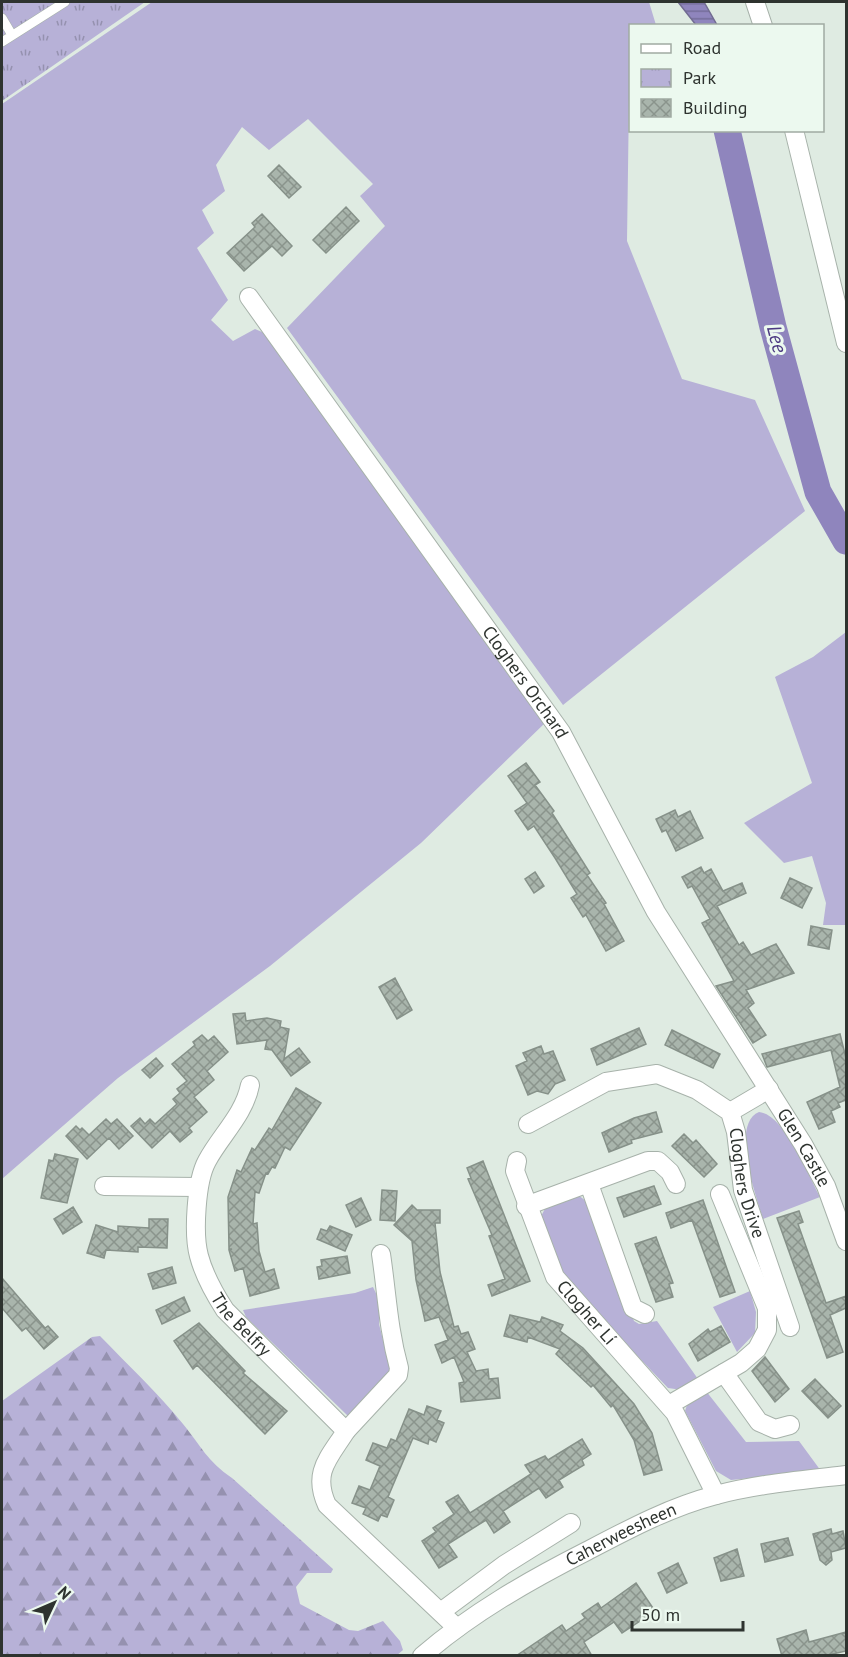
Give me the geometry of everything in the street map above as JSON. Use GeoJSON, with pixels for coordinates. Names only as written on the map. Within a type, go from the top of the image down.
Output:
{"type":"FeatureCollection","features":[{"type":"Feature","properties":{"kind":"street"},"geometry":{"type":"LineString","coordinates":[[755,2],[762,24]]}},
{"type":"Feature","properties":{"kind":"street"},"geometry":{"type":"LineString","coordinates":[[794,132],[846,343]]}},
{"type":"Feature","properties":{"kind":"street","name":"Cloghers Orchard"},"geometry":{"type":"LineString","coordinates":[[249,297],[561,732],[656,912],[769,1089]]}},
{"type":"Feature","properties":{"kind":"street","name":"Cloghers Drive"},"geometry":{"type":"LineString","coordinates":[[528,1124],[606,1082],[657,1074],[697,1090],[730,1112],[736,1132],[743,1190],[790,1327]]}},
{"type":"Feature","properties":{"kind":"street","name":"The Belfry"},"geometry":{"type":"LineString","coordinates":[[250,1086],[244,1107],[206,1161],[197,1187],[198,1255],[213,1291],[225,1310],[346,1431]]}},
{"type":"Feature","properties":{"kind":"street"},"geometry":{"type":"LineString","coordinates":[[730,1112],[769,1089]]}},
{"type":"Feature","properties":{"kind":"street","name":"Glen Castle"},"geometry":{"type":"LineString","coordinates":[[769,1089],[826,1186],[846,1241]]}},
{"type":"Feature","properties":{"kind":"street","name":"Clogher Lí"},"geometry":{"type":"LineString","coordinates":[[517,1161],[514,1171],[555,1278],[592,1323],[669,1405],[716,1495]]}},
{"type":"Feature","properties":{"kind":"street"},"geometry":{"type":"LineString","coordinates":[[526,1206],[648,1161],[658,1161],[670,1172],[676,1184]]}},
{"type":"Feature","properties":{"kind":"street"},"geometry":{"type":"LineString","coordinates":[[589,1184],[633,1308],[645,1314]]}},
{"type":"Feature","properties":{"kind":"street"},"geometry":{"type":"LineString","coordinates":[[104,1186],[197,1187]]}},
{"type":"Feature","properties":{"kind":"street"},"geometry":{"type":"LineString","coordinates":[[669,1405],[724,1372],[757,1348],[767,1330],[767,1308],[720,1194]]}},
{"type":"Feature","properties":{"kind":"street"},"geometry":{"type":"LineString","coordinates":[[381,1254],[387,1291],[387,1318],[399,1368],[398,1375],[346,1431],[325,1463],[320,1477],[321,1491],[327,1505],[442,1611],[457,1628]]}},
{"type":"Feature","properties":{"kind":"street"},"geometry":{"type":"LineString","coordinates":[[724,1372],[759,1422],[775,1429],[790,1425]]}},
{"type":"Feature","properties":{"kind":"street","name":"Caherweesheen"},"geometry":{"type":"LineString","coordinates":[[422,1656],[457,1628],[525,1583],[645,1521],[716,1495],[846,1475]]}},
{"type":"Feature","properties":{"kind":"street"},"geometry":{"type":"LineString","coordinates":[[442,1611],[504,1566],[571,1523]]}},
{"type":"Feature","properties":{"kind":"lane"},"geometry":{"type":"LineString","coordinates":[[2,42],[65,2]]}},
{"type":"Feature","properties":{"kind":"lane"},"geometry":{"type":"LineString","coordinates":[[2,18],[12,35]]}},
{"type":"Feature","properties":{"kind":"green space"},"geometry":{"type":"Polygon","coordinates":[[[2,2],[145,2],[2,101],[2,2]]]}},
{"type":"Feature","properties":{"kind":"green space"},"geometry":{"type":"Polygon","coordinates":[[[152,2],[649,2],[656,24],[629,24],[627,241],[682,379],[755,400],[805,511],[563,705],[287,328],[385,226],[360,196],[373,184],[308,119],[269,150],[242,127],[216,165],[225,191],[202,210],[214,233],[197,248],[228,300],[211,320],[233,341],[255,329],[269,335],[545,723],[421,843],[270,966],[118,1078],[2,1179],[2,104],[152,2]]]}},
{"type":"Feature","properties":{"kind":"green space"},"geometry":{"type":"Polygon","coordinates":[[[846,632],[846,925],[823,925],[826,903],[812,856],[784,863],[744,823],[812,783],[775,677],[813,657],[846,632]]]}},
{"type":"Feature","properties":{"kind":"green space"},"geometry":{"type":"Polygon","coordinates":[[[759,1112],[778,1123],[787,1134],[820,1197],[763,1219],[751,1178],[746,1145],[746,1131],[751,1119],[759,1112]]]}},
{"type":"Feature","properties":{"kind":"green space"},"geometry":{"type":"Polygon","coordinates":[[[577,1194],[587,1202],[634,1321],[639,1324],[657,1321],[698,1379],[682,1390],[668,1388],[563,1278],[540,1218],[546,1207],[577,1194]]]}},
{"type":"Feature","properties":{"kind":"green space"},"geometry":{"type":"Polygon","coordinates":[[[373,1287],[381,1304],[379,1324],[383,1340],[395,1369],[348,1416],[246,1317],[243,1310],[355,1293],[373,1287]]]}},
{"type":"Feature","properties":{"kind":"green space"},"geometry":{"type":"Polygon","coordinates":[[[750,1291],[756,1312],[755,1333],[737,1352],[713,1307],[750,1291]]]}},
{"type":"Feature","properties":{"kind":"green space"},"geometry":{"type":"Polygon","coordinates":[[[100,1336],[163,1401],[216,1465],[333,1569],[331,1573],[307,1573],[296,1587],[300,1604],[349,1630],[358,1631],[383,1621],[400,1641],[403,1650],[396,1656],[2,1655],[2,1401],[92,1337],[100,1336]]]}},
{"type":"Feature","properties":{"kind":"green space"},"geometry":{"type":"Polygon","coordinates":[[[706,1391],[746,1442],[799,1441],[821,1471],[731,1480],[716,1471],[685,1411],[688,1402],[706,1391]]]}},
{"type":"Feature","properties":{"kind":"shaded area"},"geometry":{"type":"Polygon","coordinates":[[[678,2],[704,2],[716,24],[695,24],[678,2]]]}},
{"type":"Feature","properties":{"kind":"building"},"geometry":{"type":"Polygon","coordinates":[[[279,165],[301,187],[289,198],[268,176],[279,165]]]}},
{"type":"Feature","properties":{"kind":"building"},"geometry":{"type":"Polygon","coordinates":[[[346,207],[359,221],[326,253],[313,240],[346,207]]]}},
{"type":"Feature","properties":{"kind":"building"},"geometry":{"type":"Polygon","coordinates":[[[262,214],[292,246],[282,256],[272,246],[244,271],[227,253],[255,227],[252,223],[262,214]]]}},
{"type":"Feature","properties":{"kind":"building"},"geometry":{"type":"Polygon","coordinates":[[[526,763],[540,782],[535,785],[554,811],[552,813],[590,873],[587,875],[606,903],[604,904],[624,941],[606,951],[586,915],[583,917],[571,898],[577,894],[555,858],[534,826],[528,830],[515,811],[527,803],[508,776],[526,763]]]}},
{"type":"Feature","properties":{"kind":"building"},"geometry":{"type":"Polygon","coordinates":[[[675,810],[678,817],[690,811],[703,838],[676,851],[666,830],[662,832],[656,819],[675,810]]]}},
{"type":"Feature","properties":{"kind":"building"},"geometry":{"type":"Polygon","coordinates":[[[701,867],[704,873],[711,869],[723,891],[742,883],[746,893],[717,906],[739,945],[743,942],[751,955],[776,944],[794,973],[746,990],[754,1003],[748,1008],[766,1035],[753,1043],[716,986],[734,981],[702,923],[710,919],[692,886],[688,888],[682,877],[701,867]]]}},
{"type":"Feature","properties":{"kind":"building"},"geometry":{"type":"Polygon","coordinates":[[[535,872],[544,886],[534,893],[525,879],[535,872]]]}},
{"type":"Feature","properties":{"kind":"building"},"geometry":{"type":"Polygon","coordinates":[[[790,878],[812,888],[802,908],[781,898],[790,878]]]}},
{"type":"Feature","properties":{"kind":"building"},"geometry":{"type":"Polygon","coordinates":[[[811,926],[832,930],[829,949],[808,945],[811,926]]]}},
{"type":"Feature","properties":{"kind":"building"},"geometry":{"type":"Polygon","coordinates":[[[395,978],[412,1010],[397,1019],[379,987],[395,978]]]}},
{"type":"Feature","properties":{"kind":"building"},"geometry":{"type":"Polygon","coordinates":[[[245,1013],[246,1021],[267,1018],[281,1021],[280,1027],[289,1029],[284,1059],[299,1048],[310,1062],[291,1076],[272,1050],[265,1049],[267,1040],[237,1044],[233,1014],[245,1013]]]}},
{"type":"Feature","properties":{"kind":"building"},"geometry":{"type":"Polygon","coordinates":[[[639,1028],[646,1044],[597,1065],[591,1049],[639,1028]]]}},
{"type":"Feature","properties":{"kind":"building"},"geometry":{"type":"Polygon","coordinates":[[[672,1030],[720,1054],[713,1068],[665,1045],[672,1030]]]}},
{"type":"Feature","properties":{"kind":"building"},"geometry":{"type":"Polygon","coordinates":[[[840,1034],[846,1058],[846,1100],[838,1103],[840,1107],[831,1111],[835,1122],[819,1129],[807,1102],[840,1087],[831,1050],[767,1067],[762,1054],[840,1034]]]}},
{"type":"Feature","properties":{"kind":"building"},"geometry":{"type":"Polygon","coordinates":[[[202,1035],[208,1041],[214,1036],[228,1052],[207,1071],[214,1080],[194,1097],[207,1112],[189,1128],[192,1132],[180,1142],[170,1131],[152,1148],[131,1126],[140,1118],[145,1124],[150,1119],[155,1124],[177,1104],[173,1099],[180,1093],[177,1089],[187,1081],[172,1064],[195,1045],[193,1042],[202,1035]]]}},
{"type":"Feature","properties":{"kind":"building"},"geometry":{"type":"Polygon","coordinates":[[[541,1046],[544,1054],[553,1051],[565,1080],[555,1084],[548,1094],[537,1091],[528,1095],[516,1066],[527,1061],[523,1053],[541,1046]]]}},
{"type":"Feature","properties":{"kind":"building"},"geometry":{"type":"Polygon","coordinates":[[[156,1058],[163,1066],[150,1078],[142,1070],[156,1058]]]}},
{"type":"Feature","properties":{"kind":"building"},"geometry":{"type":"Polygon","coordinates":[[[296,1088],[321,1103],[290,1150],[285,1147],[275,1168],[272,1167],[268,1174],[266,1173],[259,1193],[255,1192],[253,1224],[257,1223],[259,1251],[265,1272],[274,1269],[279,1288],[250,1296],[243,1268],[235,1271],[229,1250],[232,1249],[229,1249],[228,1197],[237,1170],[241,1172],[252,1148],[255,1150],[269,1128],[272,1130],[296,1088]]]}},
{"type":"Feature","properties":{"kind":"building"},"geometry":{"type":"Polygon","coordinates":[[[656,1112],[662,1132],[631,1140],[632,1143],[609,1152],[602,1133],[634,1118],[656,1112]]]}},
{"type":"Feature","properties":{"kind":"building"},"geometry":{"type":"Polygon","coordinates":[[[106,1119],[111,1124],[117,1119],[133,1136],[119,1149],[109,1138],[87,1159],[66,1136],[76,1126],[89,1135],[106,1119]]]}},
{"type":"Feature","properties":{"kind":"building"},"geometry":{"type":"Polygon","coordinates":[[[684,1134],[693,1143],[696,1140],[717,1164],[704,1177],[672,1146],[684,1134]]]}},
{"type":"Feature","properties":{"kind":"building"},"geometry":{"type":"Polygon","coordinates":[[[55,1154],[78,1159],[67,1203],[41,1198],[49,1160],[53,1161],[55,1154]]]}},
{"type":"Feature","properties":{"kind":"building"},"geometry":{"type":"Polygon","coordinates":[[[483,1161],[530,1281],[492,1296],[488,1285],[505,1279],[489,1236],[492,1235],[468,1179],[471,1178],[467,1168],[483,1161]]]}},
{"type":"Feature","properties":{"kind":"building"},"geometry":{"type":"Polygon","coordinates":[[[654,1186],[661,1204],[624,1217],[617,1198],[654,1186]]]}},
{"type":"Feature","properties":{"kind":"building"},"geometry":{"type":"Polygon","coordinates":[[[382,1190],[397,1191],[395,1221],[380,1220],[382,1190]]]}},
{"type":"Feature","properties":{"kind":"building"},"geometry":{"type":"Polygon","coordinates":[[[361,1198],[371,1220],[356,1227],[346,1205],[361,1198]]]}},
{"type":"Feature","properties":{"kind":"building"},"geometry":{"type":"Polygon","coordinates":[[[703,1200],[735,1292],[720,1297],[692,1220],[671,1228],[666,1213],[703,1200]]]}},
{"type":"Feature","properties":{"kind":"building"},"geometry":{"type":"Polygon","coordinates":[[[412,1205],[417,1210],[440,1210],[440,1223],[435,1223],[440,1272],[454,1327],[458,1326],[461,1334],[468,1332],[475,1349],[467,1352],[476,1371],[488,1369],[489,1379],[498,1378],[500,1398],[461,1402],[459,1383],[464,1382],[454,1357],[442,1363],[435,1345],[448,1340],[439,1317],[425,1321],[416,1280],[412,1241],[394,1225],[412,1205]]]}},
{"type":"Feature","properties":{"kind":"building"},"geometry":{"type":"Polygon","coordinates":[[[73,1207],[82,1222],[63,1234],[54,1219],[73,1207]]]}},
{"type":"Feature","properties":{"kind":"building"},"geometry":{"type":"Polygon","coordinates":[[[799,1211],[803,1222],[798,1224],[826,1303],[846,1296],[846,1308],[830,1315],[843,1352],[827,1358],[777,1218],[799,1211]]]}},
{"type":"Feature","properties":{"kind":"building"},"geometry":{"type":"Polygon","coordinates":[[[149,1219],[168,1219],[167,1248],[138,1247],[138,1252],[106,1250],[104,1258],[87,1253],[96,1225],[118,1232],[118,1226],[149,1228],[149,1219]]]}},
{"type":"Feature","properties":{"kind":"building"},"geometry":{"type":"Polygon","coordinates":[[[330,1226],[352,1235],[345,1251],[317,1239],[321,1229],[327,1231],[330,1226]]]}},
{"type":"Feature","properties":{"kind":"building"},"geometry":{"type":"Polygon","coordinates":[[[656,1237],[673,1283],[669,1284],[673,1297],[656,1302],[635,1244],[656,1237]]]}},
{"type":"Feature","properties":{"kind":"building"},"geometry":{"type":"Polygon","coordinates":[[[347,1256],[350,1273],[319,1279],[317,1267],[322,1266],[321,1260],[347,1256]]]}},
{"type":"Feature","properties":{"kind":"building"},"geometry":{"type":"Polygon","coordinates":[[[172,1267],[176,1283],[153,1289],[148,1274],[172,1267]]]}},
{"type":"Feature","properties":{"kind":"building"},"geometry":{"type":"Polygon","coordinates":[[[2,1278],[45,1328],[48,1326],[58,1337],[44,1349],[26,1328],[22,1331],[2,1308],[2,1278]]]}},
{"type":"Feature","properties":{"kind":"building"},"geometry":{"type":"Polygon","coordinates":[[[184,1297],[190,1311],[162,1324],[156,1310],[184,1297]]]}},
{"type":"Feature","properties":{"kind":"building"},"geometry":{"type":"Polygon","coordinates":[[[510,1315],[540,1322],[542,1317],[563,1325],[560,1331],[583,1348],[634,1404],[652,1433],[662,1470],[644,1475],[634,1440],[613,1405],[611,1407],[593,1385],[591,1387],[556,1354],[560,1349],[528,1337],[527,1342],[504,1336],[510,1315]]]}},
{"type":"Feature","properties":{"kind":"building"},"geometry":{"type":"Polygon","coordinates":[[[199,1323],[245,1371],[243,1373],[287,1411],[265,1434],[197,1365],[193,1369],[174,1341],[199,1323]]]}},
{"type":"Feature","properties":{"kind":"building"},"geometry":{"type":"Polygon","coordinates":[[[721,1326],[730,1342],[698,1361],[689,1344],[708,1329],[710,1332],[721,1326]]]}},
{"type":"Feature","properties":{"kind":"building"},"geometry":{"type":"Polygon","coordinates":[[[765,1357],[789,1389],[775,1402],[752,1371],[765,1357]]]}},
{"type":"Feature","properties":{"kind":"building"},"geometry":{"type":"Polygon","coordinates":[[[815,1379],[841,1406],[828,1418],[802,1391],[815,1379]]]}},
{"type":"Feature","properties":{"kind":"building"},"geometry":{"type":"Polygon","coordinates":[[[427,1406],[441,1411],[437,1420],[444,1423],[436,1442],[429,1439],[428,1444],[413,1438],[388,1497],[394,1500],[387,1517],[381,1515],[378,1521],[363,1514],[366,1508],[352,1503],[359,1486],[370,1490],[380,1466],[366,1460],[373,1443],[387,1448],[391,1439],[396,1441],[409,1409],[424,1415],[427,1406]]]}},
{"type":"Feature","properties":{"kind":"building"},"geometry":{"type":"Polygon","coordinates":[[[582,1439],[591,1454],[582,1460],[584,1465],[559,1480],[563,1487],[546,1498],[539,1488],[503,1511],[510,1522],[494,1533],[486,1520],[448,1544],[457,1557],[439,1568],[422,1541],[436,1532],[433,1528],[454,1514],[446,1502],[458,1495],[470,1513],[531,1474],[525,1465],[545,1456],[548,1460],[582,1439]]]}},
{"type":"Feature","properties":{"kind":"building"},"geometry":{"type":"Polygon","coordinates":[[[831,1529],[832,1534],[843,1531],[846,1548],[831,1552],[832,1560],[826,1565],[820,1560],[813,1534],[831,1529]]]}},
{"type":"Feature","properties":{"kind":"building"},"geometry":{"type":"Polygon","coordinates":[[[788,1538],[793,1555],[765,1562],[761,1544],[788,1538]]]}},
{"type":"Feature","properties":{"kind":"building"},"geometry":{"type":"Polygon","coordinates":[[[737,1549],[744,1576],[721,1581],[714,1558],[737,1549]]]}},
{"type":"Feature","properties":{"kind":"building"},"geometry":{"type":"Polygon","coordinates":[[[678,1563],[687,1583],[667,1593],[658,1573],[678,1563]]]}},
{"type":"Feature","properties":{"kind":"building"},"geometry":{"type":"Polygon","coordinates":[[[636,1583],[655,1611],[622,1633],[614,1622],[584,1642],[592,1656],[516,1656],[562,1625],[566,1631],[585,1618],[582,1614],[598,1603],[601,1608],[636,1583]]]}},
{"type":"Feature","properties":{"kind":"building"},"geometry":{"type":"Polygon","coordinates":[[[806,1630],[809,1642],[846,1632],[846,1651],[824,1656],[782,1656],[777,1639],[806,1630]]]}},
{"type":"Feature","properties":{"kind":"waterway","name":"Lee"},"geometry":{"type":"LineString","coordinates":[[727,132],[773,327],[818,492],[846,541]]}}]}
